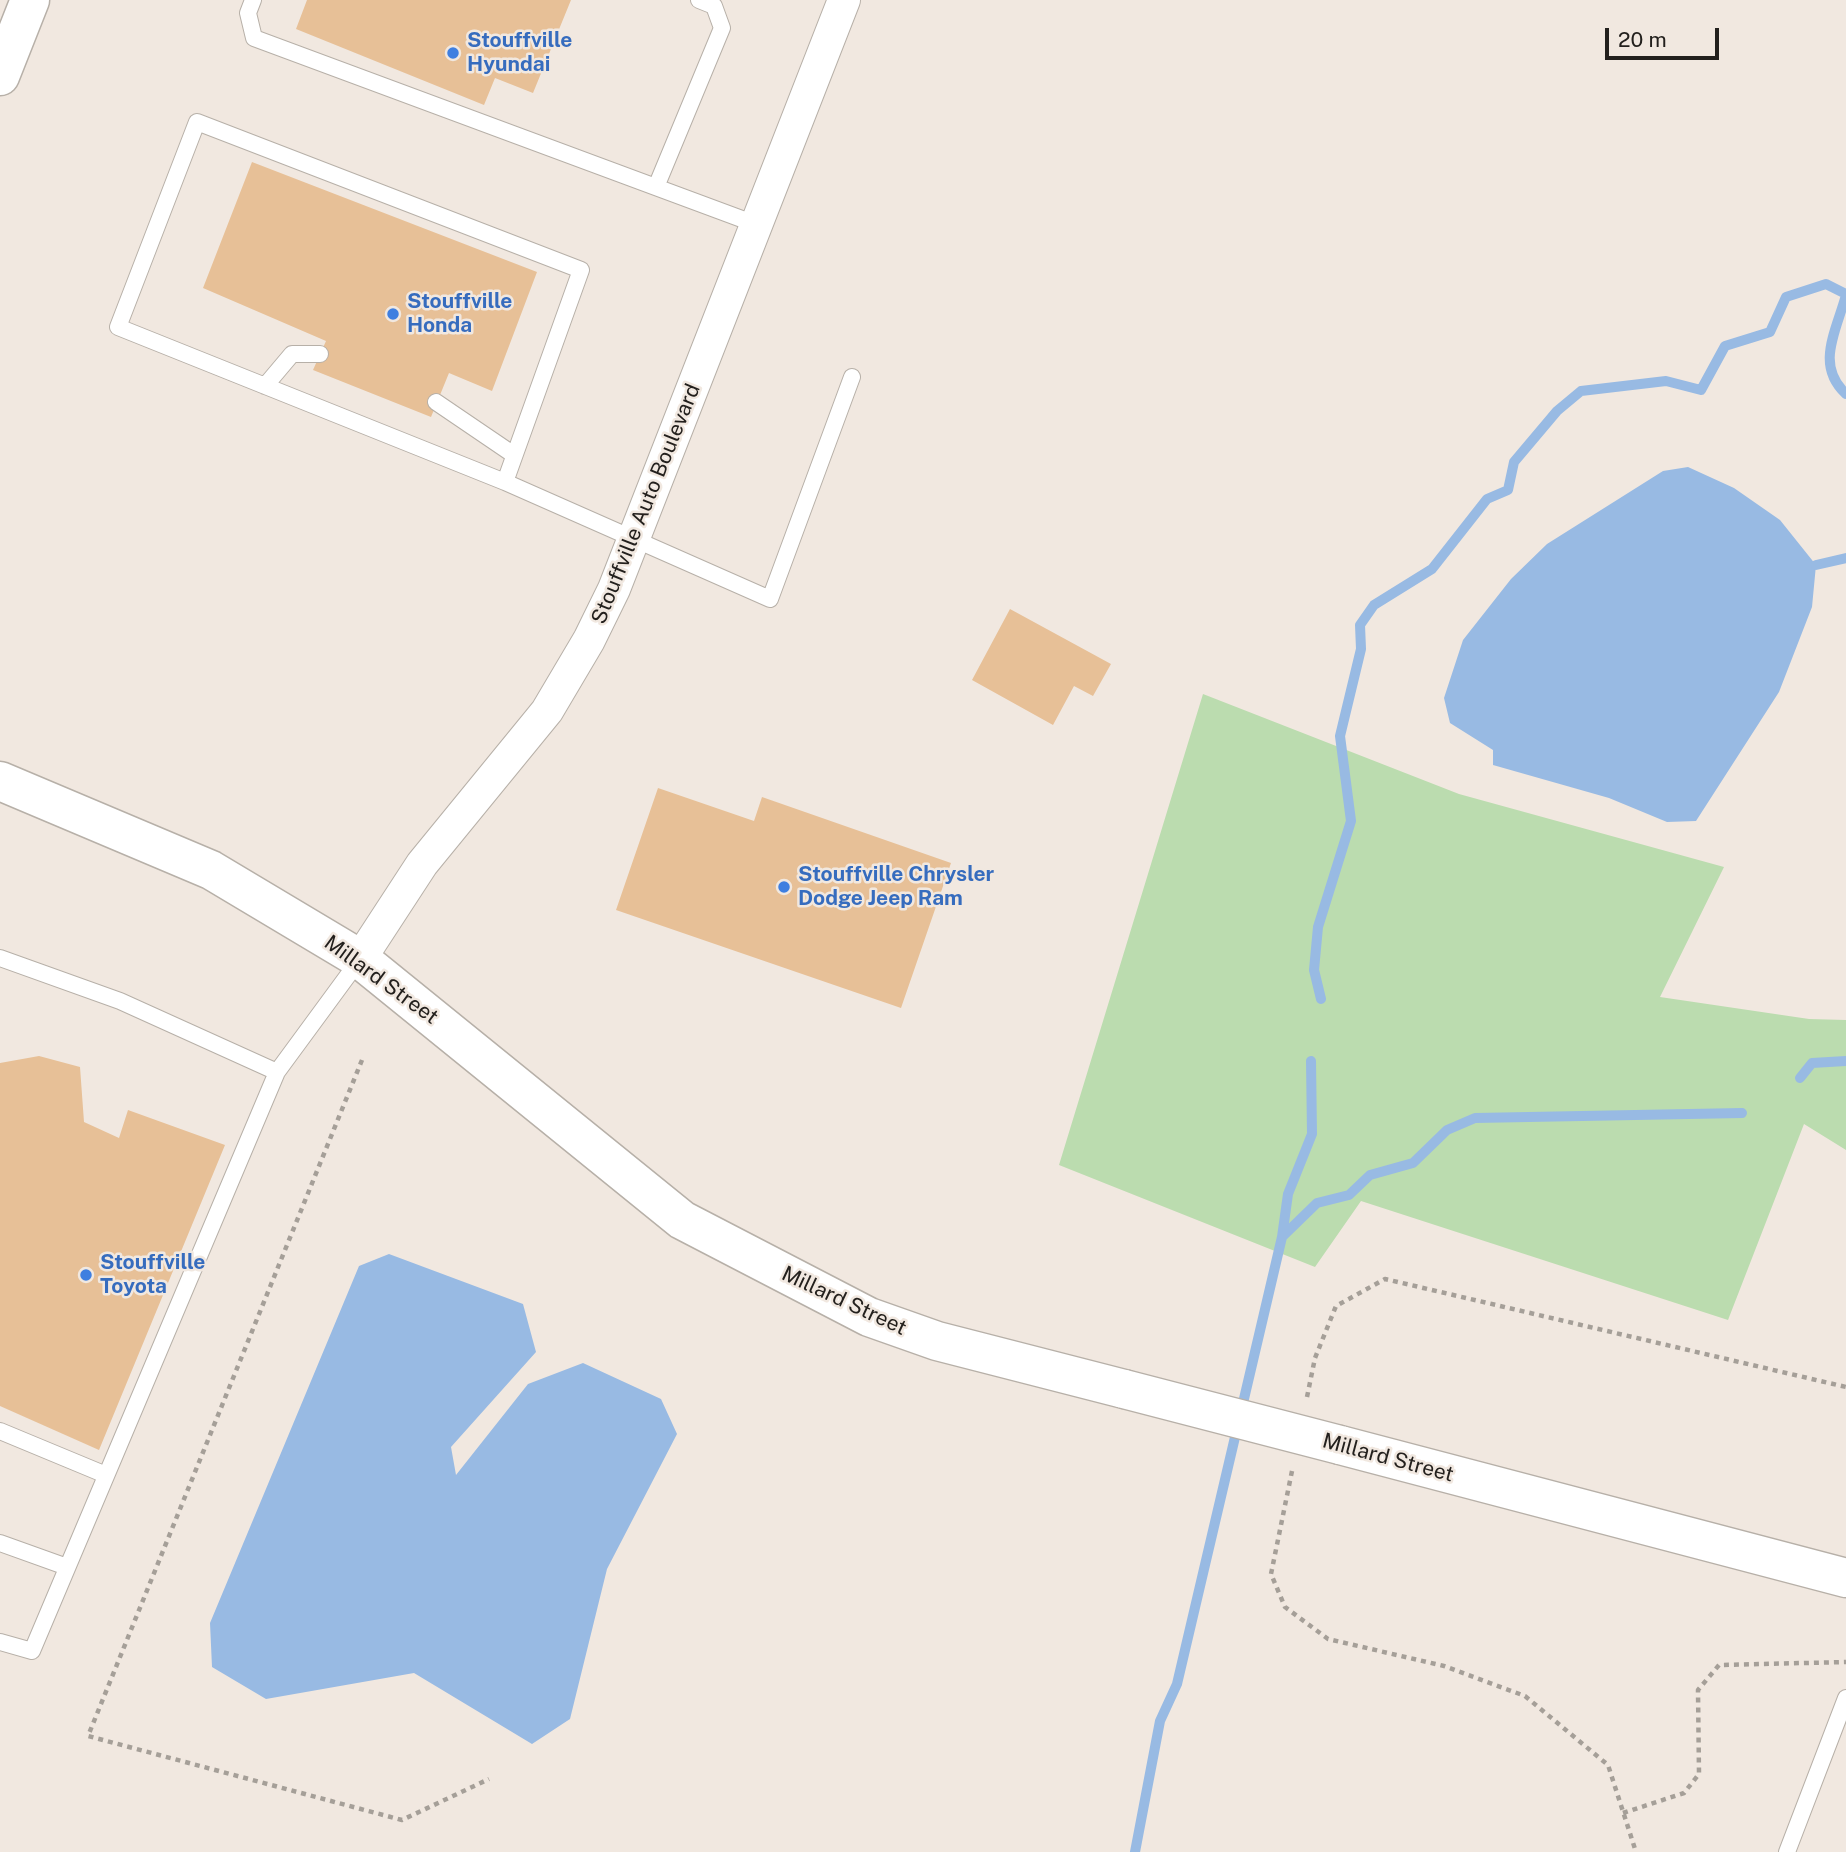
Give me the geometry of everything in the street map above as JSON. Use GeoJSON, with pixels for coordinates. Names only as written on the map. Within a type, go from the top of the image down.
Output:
{"type":"FeatureCollection","features":[{"type":"Feature","properties":{"kind":"street"},"geometry":{"type":"LineString","coordinates":[[0,76],[30,0]]}},
{"type":"Feature","properties":{"kind":"street","name":"Stouffville Auto Boulevard"},"geometry":{"type":"LineString","coordinates":[[360,960],[422,864],[547,711],[589,640],[635,537],[845,0]]}},
{"type":"Feature","properties":{"kind":"street","name":"Millard Street"},"geometry":{"type":"LineString","coordinates":[[0,780],[211,870],[360,960],[682,1220],[869,1317],[937,1341],[1846,1578]]}},
{"type":"Feature","properties":{"kind":"lane"},"geometry":{"type":"LineString","coordinates":[[253,0],[248,13],[254,38],[758,225]]}},
{"type":"Feature","properties":{"kind":"lane"},"geometry":{"type":"LineString","coordinates":[[656,187],[722,28],[714,6],[699,0]]}},
{"type":"Feature","properties":{"kind":"lane"},"geometry":{"type":"LineString","coordinates":[[505,482],[581,270],[197,122],[118,327],[505,482],[635,537],[770,599],[852,377]]}},
{"type":"Feature","properties":{"kind":"lane"},"geometry":{"type":"LineString","coordinates":[[265,386],[292,354],[320,354]]}},
{"type":"Feature","properties":{"kind":"lane"},"geometry":{"type":"LineString","coordinates":[[436,402],[514,455]]}},
{"type":"Feature","properties":{"kind":"lane"},"geometry":{"type":"LineString","coordinates":[[0,958],[120,1001],[277,1072]]}},
{"type":"Feature","properties":{"kind":"lane"},"geometry":{"type":"LineString","coordinates":[[0,1642],[32,1651],[277,1072],[360,960]]}},
{"type":"Feature","properties":{"kind":"lane"},"geometry":{"type":"LineString","coordinates":[[0,1431],[106,1475]]}},
{"type":"Feature","properties":{"kind":"lane"},"geometry":{"type":"LineString","coordinates":[[0,1543],[67,1567]]}},
{"type":"Feature","properties":{"kind":"lane"},"geometry":{"type":"LineString","coordinates":[[1787,1852],[1846,1698]]}},
{"type":"Feature","properties":{"kind":"path"},"geometry":{"type":"LineString","coordinates":[[362,1060],[88,1736],[402,1820],[489,1779]]}},
{"type":"Feature","properties":{"kind":"path"},"geometry":{"type":"LineString","coordinates":[[1636,1852],[1623,1813],[1684,1793],[1699,1774],[1698,1690],[1719,1665],[1846,1662]]}},
{"type":"Feature","properties":{"kind":"green space"},"geometry":{"type":"Polygon","coordinates":[[[1203,694],[1459,794],[1724,867],[1660,997],[1809,1019],[1846,1020],[1846,1150],[1804,1124],[1728,1320],[1361,1201],[1315,1267],[1059,1165],[1203,694]]]}},
{"type":"Feature","properties":{"kind":"water"},"geometry":{"type":"Polygon","coordinates":[[[1688,467],[1734,488],[1780,520],[1816,565],[1812,607],[1779,692],[1696,821],[1667,822],[1609,798],[1493,765],[1493,750],[1450,723],[1444,698],[1463,640],[1511,579],[1547,544],[1663,471],[1688,467]]]}},
{"type":"Feature","properties":{"kind":"water"},"geometry":{"type":"Polygon","coordinates":[[[389,1254],[523,1304],[536,1352],[451,1447],[456,1475],[528,1384],[583,1363],[661,1399],[677,1434],[607,1569],[570,1719],[532,1744],[414,1673],[266,1699],[212,1667],[210,1623],[359,1266],[389,1254]]]}},
{"type":"Feature","properties":{"kind":"building","name":"Stouffville Hyundai"},"geometry":{"type":"Polygon","coordinates":[[[307,0],[571,0],[533,93],[495,78],[484,105],[296,29],[307,0]]]}},
{"type":"Feature","properties":{"kind":"building","name":"Stouffville Honda"},"geometry":{"type":"Polygon","coordinates":[[[252,162],[537,272],[492,391],[449,373],[431,417],[313,370],[326,341],[203,288],[252,162]]]}},
{"type":"Feature","properties":{"kind":"building"},"geometry":{"type":"Polygon","coordinates":[[[1010,609],[1111,664],[1093,696],[1074,686],[1053,725],[972,680],[1010,609]]]}},
{"type":"Feature","properties":{"kind":"building","name":"Stouffville Chrysler Dodge Jeep Ram"},"geometry":{"type":"Polygon","coordinates":[[[658,788],[754,821],[762,797],[951,863],[901,1008],[616,910],[658,788]]]}},
{"type":"Feature","properties":{"kind":"building","name":"Stouffville Toyota"},"geometry":{"type":"Polygon","coordinates":[[[39,1056],[80,1067],[84,1122],[119,1138],[128,1110],[225,1145],[99,1450],[0,1406],[0,1063],[39,1056]]]}},
{"type":"Feature","properties":{"kind":"waterway"},"geometry":{"type":"LineString","coordinates":[[1321,999],[1314,970],[1318,927],[1351,821],[1340,736],[1361,649],[1360,625],[1374,605],[1432,569],[1487,499],[1508,490],[1514,462],[1557,411],[1581,391],[1666,381],[1701,390],[1725,346],[1770,332],[1786,297],[1826,284],[1846,294]]}},
{"type":"Feature","properties":{"kind":"waterway"},"geometry":{"type":"LineString","coordinates":[[1846,295],[1833,335],[1830,360],[1837,383],[1846,394]]}},
{"type":"Feature","properties":{"kind":"waterway"},"geometry":{"type":"LineString","coordinates":[[1816,565],[1846,558]]}},
{"type":"Feature","properties":{"kind":"waterway"},"geometry":{"type":"LineString","coordinates":[[1135,1852],[1160,1721],[1177,1684],[1282,1237],[1288,1194],[1312,1134],[1311,1061]]}},
{"type":"Feature","properties":{"kind":"waterway"},"geometry":{"type":"LineString","coordinates":[[1800,1078],[1812,1063],[1846,1061]]}},
{"type":"Feature","properties":{"kind":"waterway"},"geometry":{"type":"LineString","coordinates":[[1282,1237],[1317,1203],[1349,1195],[1370,1175],[1413,1163],[1447,1130],[1475,1118],[1742,1113]]}},
{"type":"Feature","properties":{"kind":"place","name":"Stouffville Hyundai"},"geometry":{"type":"Point","coordinates":[453,53]}},
{"type":"Feature","properties":{"kind":"place","name":"Stouffville Honda"},"geometry":{"type":"Point","coordinates":[393,314]}},
{"type":"Feature","properties":{"kind":"place","name":"Stouffville Chrysler Dodge Jeep Ram"},"geometry":{"type":"Point","coordinates":[784,887]}},
{"type":"Feature","properties":{"kind":"place","name":"Stouffville Toyota"},"geometry":{"type":"Point","coordinates":[86,1275]}}]}
